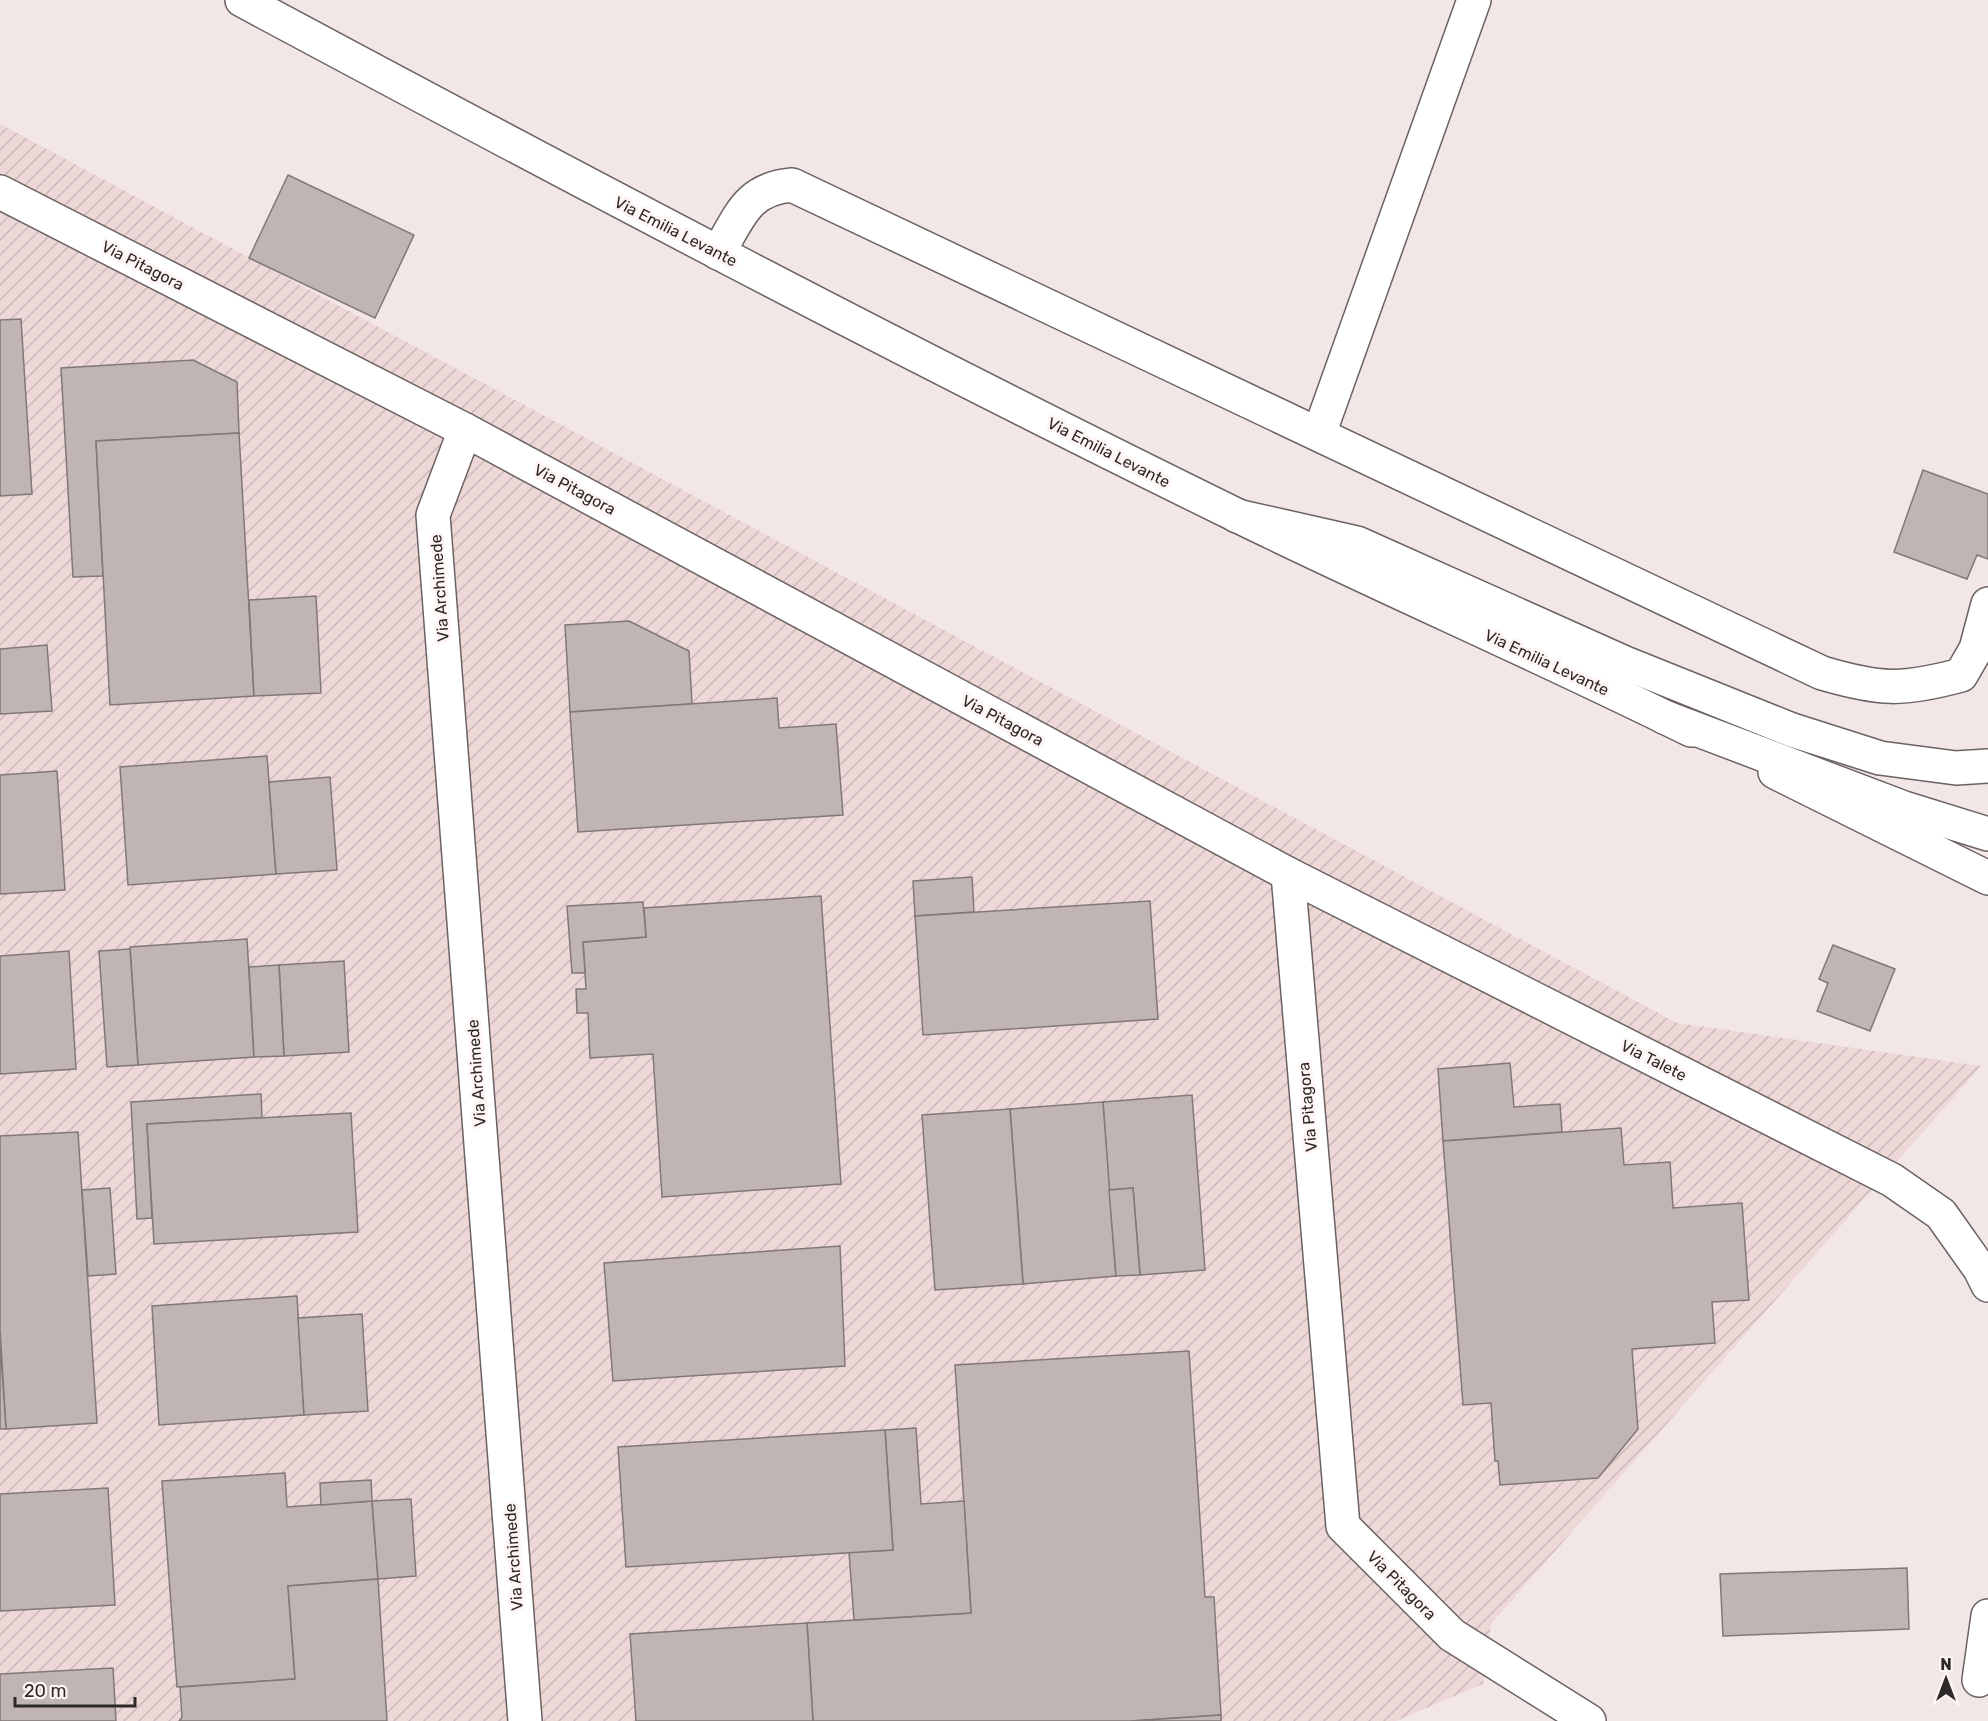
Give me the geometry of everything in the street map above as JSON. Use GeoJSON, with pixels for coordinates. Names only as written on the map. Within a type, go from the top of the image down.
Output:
{"type":"FeatureCollection","features":[{"type":"Feature","properties":{"kind":"main road","name":"Via Emilia Levante"},"geometry":{"type":"LineString","coordinates":[[242,0],[718,253],[1237,516],[1664,717],[1988,878]]}},
{"type":"Feature","properties":{"kind":"main road"},"geometry":{"type":"LineString","coordinates":[[1319,434],[1474,0]]}},
{"type":"Feature","properties":{"kind":"main road"},"geometry":{"type":"LineString","coordinates":[[718,253],[751,198],[776,186],[792,185],[1822,673],[1869,687],[1918,687],[1961,675],[1976,649],[1988,604]]}},
{"type":"Feature","properties":{"kind":"main road","name":"Via Pitagora"},"geometry":{"type":"LineString","coordinates":[[0,192],[465,430],[1288,874],[1343,1527],[1452,1635],[1589,1721]]}},
{"type":"Feature","properties":{"kind":"main road","name":"Via Archimede"},"geometry":{"type":"LineString","coordinates":[[465,430],[433,515],[525,1721]]}},
{"type":"Feature","properties":{"kind":"main road"},"geometry":{"type":"LineString","coordinates":[[1237,516],[1357,543],[1625,663],[1792,730],[1880,758],[1956,768],[1988,766]]}},
{"type":"Feature","properties":{"kind":"main road"},"geometry":{"type":"LineString","coordinates":[[1664,717],[1904,808],[1988,834]]}},
{"type":"Feature","properties":{"kind":"main road","name":"Via Talete"},"geometry":{"type":"LineString","coordinates":[[1288,874],[1892,1180],[1941,1214],[1980,1269],[1988,1285]]}},
{"type":"Feature","properties":{"kind":"main road"},"geometry":{"type":"LineString","coordinates":[[1979,1680],[1988,1616]]}},
{"type":"Feature","properties":{"kind":"shaded area"},"geometry":{"type":"Polygon","coordinates":[[[0,124],[1677,1023],[1981,1066],[1491,1624],[1483,1684],[1396,1721],[0,1721],[0,124]]]}},
{"type":"Feature","properties":{"kind":"building"},"geometry":{"type":"Polygon","coordinates":[[[288,175],[414,235],[375,318],[249,258],[288,175]]]}},
{"type":"Feature","properties":{"kind":"building"},"geometry":{"type":"Polygon","coordinates":[[[21,319],[32,494],[0,496],[0,320],[21,319]]]}},
{"type":"Feature","properties":{"kind":"building"},"geometry":{"type":"Polygon","coordinates":[[[193,360],[237,382],[239,433],[96,441],[103,576],[73,577],[61,368],[193,360]]]}},
{"type":"Feature","properties":{"kind":"building"},"geometry":{"type":"Polygon","coordinates":[[[239,433],[254,696],[110,705],[96,441],[239,433]]]}},
{"type":"Feature","properties":{"kind":"building"},"geometry":{"type":"Polygon","coordinates":[[[1923,470],[1988,494],[1988,559],[1977,555],[1967,579],[1894,552],[1923,470]]]}},
{"type":"Feature","properties":{"kind":"building"},"geometry":{"type":"Polygon","coordinates":[[[316,596],[321,693],[254,696],[249,600],[316,596]]]}},
{"type":"Feature","properties":{"kind":"building"},"geometry":{"type":"Polygon","coordinates":[[[629,621],[689,651],[692,704],[570,712],[565,625],[629,621]]]}},
{"type":"Feature","properties":{"kind":"building"},"geometry":{"type":"Polygon","coordinates":[[[47,645],[52,711],[0,714],[0,649],[47,645]]]}},
{"type":"Feature","properties":{"kind":"building"},"geometry":{"type":"Polygon","coordinates":[[[777,698],[779,728],[836,724],[843,815],[578,832],[570,712],[777,698]]]}},
{"type":"Feature","properties":{"kind":"building"},"geometry":{"type":"Polygon","coordinates":[[[267,756],[276,874],[128,885],[120,767],[267,756]]]}},
{"type":"Feature","properties":{"kind":"building"},"geometry":{"type":"Polygon","coordinates":[[[57,771],[65,890],[0,894],[0,775],[57,771]]]}},
{"type":"Feature","properties":{"kind":"building"},"geometry":{"type":"Polygon","coordinates":[[[330,777],[337,870],[276,874],[269,782],[330,777]]]}},
{"type":"Feature","properties":{"kind":"building"},"geometry":{"type":"Polygon","coordinates":[[[972,877],[974,912],[915,916],[913,881],[972,877]]]}},
{"type":"Feature","properties":{"kind":"building"},"geometry":{"type":"Polygon","coordinates":[[[821,896],[841,1184],[662,1197],[653,1054],[590,1058],[588,1013],[577,1013],[576,989],[586,989],[583,942],[646,937],[644,908],[821,896]]]}},
{"type":"Feature","properties":{"kind":"building"},"geometry":{"type":"Polygon","coordinates":[[[1150,901],[1158,1019],[923,1035],[915,916],[1150,901]]]}},
{"type":"Feature","properties":{"kind":"building"},"geometry":{"type":"Polygon","coordinates":[[[643,902],[646,937],[583,942],[585,973],[572,973],[567,906],[643,902]]]}},
{"type":"Feature","properties":{"kind":"building"},"geometry":{"type":"Polygon","coordinates":[[[247,939],[254,1057],[138,1065],[130,947],[247,939]]]}},
{"type":"Feature","properties":{"kind":"building"},"geometry":{"type":"Polygon","coordinates":[[[1833,945],[1895,969],[1870,1031],[1817,1011],[1828,983],[1819,979],[1833,945]]]}},
{"type":"Feature","properties":{"kind":"building"},"geometry":{"type":"Polygon","coordinates":[[[130,949],[138,1065],[107,1067],[99,951],[130,949]]]}},
{"type":"Feature","properties":{"kind":"building"},"geometry":{"type":"Polygon","coordinates":[[[69,951],[76,1069],[0,1074],[0,956],[69,951]]]}},
{"type":"Feature","properties":{"kind":"building"},"geometry":{"type":"Polygon","coordinates":[[[344,961],[349,1052],[284,1056],[279,965],[344,961]]]}},
{"type":"Feature","properties":{"kind":"building"},"geometry":{"type":"Polygon","coordinates":[[[279,965],[284,1056],[254,1057],[249,967],[279,965]]]}},
{"type":"Feature","properties":{"kind":"building"},"geometry":{"type":"Polygon","coordinates":[[[1510,1063],[1514,1107],[1560,1104],[1562,1132],[1443,1141],[1438,1069],[1510,1063]]]}},
{"type":"Feature","properties":{"kind":"building"},"geometry":{"type":"Polygon","coordinates":[[[261,1094],[262,1118],[147,1124],[152,1218],[137,1219],[131,1102],[261,1094]]]}},
{"type":"Feature","properties":{"kind":"building"},"geometry":{"type":"Polygon","coordinates":[[[1192,1095],[1205,1270],[1140,1275],[1133,1188],[1109,1190],[1103,1102],[1192,1095]]]}},
{"type":"Feature","properties":{"kind":"building"},"geometry":{"type":"Polygon","coordinates":[[[1103,1102],[1116,1276],[1023,1284],[1010,1109],[1103,1102]]]}},
{"type":"Feature","properties":{"kind":"building"},"geometry":{"type":"Polygon","coordinates":[[[1010,1109],[1023,1284],[935,1290],[922,1115],[1010,1109]]]}},
{"type":"Feature","properties":{"kind":"building"},"geometry":{"type":"Polygon","coordinates":[[[351,1113],[358,1232],[154,1244],[147,1124],[351,1113]]]}},
{"type":"Feature","properties":{"kind":"building"},"geometry":{"type":"Polygon","coordinates":[[[1621,1128],[1624,1165],[1670,1162],[1673,1208],[1742,1203],[1749,1300],[1712,1302],[1715,1343],[1632,1349],[1638,1429],[1598,1478],[1500,1485],[1498,1461],[1495,1461],[1491,1403],[1463,1405],[1443,1141],[1621,1128]]]}},
{"type":"Feature","properties":{"kind":"building"},"geometry":{"type":"Polygon","coordinates":[[[78,1132],[97,1423],[6,1429],[0,1330],[0,1136],[78,1132]]]}},
{"type":"Feature","properties":{"kind":"building"},"geometry":{"type":"Polygon","coordinates":[[[110,1188],[116,1274],[88,1276],[82,1190],[110,1188]]]}},
{"type":"Feature","properties":{"kind":"building"},"geometry":{"type":"Polygon","coordinates":[[[1133,1188],[1140,1275],[1116,1276],[1109,1190],[1133,1188]]]}},
{"type":"Feature","properties":{"kind":"building"},"geometry":{"type":"Polygon","coordinates":[[[840,1246],[845,1366],[613,1381],[604,1263],[840,1246]]]}},
{"type":"Feature","properties":{"kind":"building"},"geometry":{"type":"Polygon","coordinates":[[[297,1296],[304,1415],[159,1425],[152,1306],[297,1296]]]}},
{"type":"Feature","properties":{"kind":"building"},"geometry":{"type":"Polygon","coordinates":[[[362,1314],[368,1411],[304,1415],[298,1318],[362,1314]]]}},
{"type":"Feature","properties":{"kind":"building"},"geometry":{"type":"Polygon","coordinates":[[[0,1341],[6,1429],[0,1429],[0,1341]]]}},
{"type":"Feature","properties":{"kind":"building"},"geometry":{"type":"Polygon","coordinates":[[[1189,1351],[1205,1597],[1214,1597],[1221,1715],[1131,1721],[813,1721],[807,1623],[971,1613],[955,1365],[1189,1351]]]}},
{"type":"Feature","properties":{"kind":"building"},"geometry":{"type":"Polygon","coordinates":[[[916,1428],[921,1504],[964,1501],[971,1613],[854,1620],[849,1552],[893,1550],[885,1430],[916,1428]]]}},
{"type":"Feature","properties":{"kind":"building"},"geometry":{"type":"Polygon","coordinates":[[[885,1430],[893,1550],[626,1567],[618,1447],[885,1430]]]}},
{"type":"Feature","properties":{"kind":"building"},"geometry":{"type":"Polygon","coordinates":[[[285,1473],[287,1507],[372,1501],[378,1579],[288,1586],[295,1679],[177,1687],[162,1481],[285,1473]]]}},
{"type":"Feature","properties":{"kind":"building"},"geometry":{"type":"Polygon","coordinates":[[[371,1480],[372,1501],[321,1505],[320,1483],[371,1480]]]}},
{"type":"Feature","properties":{"kind":"building"},"geometry":{"type":"Polygon","coordinates":[[[108,1488],[115,1605],[0,1611],[0,1494],[108,1488]]]}},
{"type":"Feature","properties":{"kind":"building"},"geometry":{"type":"Polygon","coordinates":[[[411,1499],[416,1576],[378,1579],[372,1501],[411,1499]]]}},
{"type":"Feature","properties":{"kind":"building"},"geometry":{"type":"Polygon","coordinates":[[[1907,1568],[1909,1629],[1723,1636],[1720,1574],[1907,1568]]]}},
{"type":"Feature","properties":{"kind":"building"},"geometry":{"type":"Polygon","coordinates":[[[378,1579],[387,1721],[179,1721],[182,1717],[180,1687],[295,1679],[288,1586],[378,1579]]]}},
{"type":"Feature","properties":{"kind":"building"},"geometry":{"type":"Polygon","coordinates":[[[807,1623],[813,1721],[636,1721],[630,1634],[807,1623]]]}},
{"type":"Feature","properties":{"kind":"building"},"geometry":{"type":"Polygon","coordinates":[[[113,1668],[116,1721],[0,1721],[0,1674],[113,1668]]]}},
{"type":"Feature","properties":{"kind":"building"},"geometry":{"type":"Polygon","coordinates":[[[1221,1715],[1221,1721],[1131,1721],[1221,1715]]]}}]}
